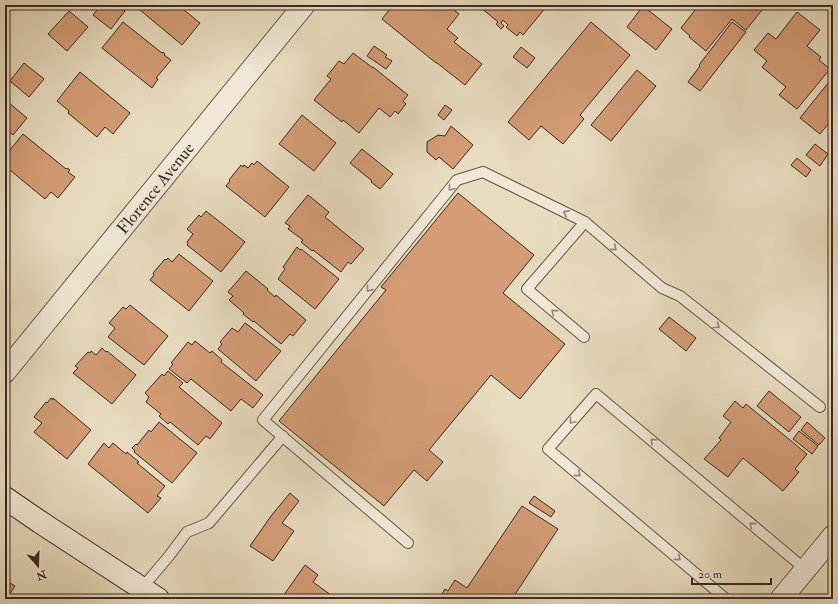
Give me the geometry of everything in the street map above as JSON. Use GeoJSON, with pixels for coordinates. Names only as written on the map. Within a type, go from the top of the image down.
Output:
{"type":"FeatureCollection","features":[{"type":"Feature","properties":{"kind":"main road"},"geometry":{"type":"LineString","coordinates":[[5,498],[145,595]]}},
{"type":"Feature","properties":{"kind":"street","name":"Florence Avenue"},"geometry":{"type":"LineString","coordinates":[[5,372],[304,5]]}},
{"type":"Feature","properties":{"kind":"street"},"geometry":{"type":"LineString","coordinates":[[781,599],[833,536]]}},
{"type":"Feature","properties":{"kind":"lane"},"geometry":{"type":"LineString","coordinates":[[408,543],[263,420],[457,180],[484,172],[585,222],[662,288],[680,296],[820,407]]}},
{"type":"Feature","properties":{"kind":"lane"},"geometry":{"type":"LineString","coordinates":[[584,337],[527,289],[585,222]]}},
{"type":"Feature","properties":{"kind":"lane"},"geometry":{"type":"LineString","coordinates":[[726,599],[548,449],[596,394],[805,569]]}},
{"type":"Feature","properties":{"kind":"lane"},"geometry":{"type":"LineString","coordinates":[[145,595],[169,556],[187,532],[209,523],[283,436]]}},
{"type":"Feature","properties":{"kind":"building"},"geometry":{"type":"Polygon","coordinates":[[[101,5],[118,5],[125,11],[111,29],[93,15],[101,5]]]}},
{"type":"Feature","properties":{"kind":"building"},"geometry":{"type":"Polygon","coordinates":[[[134,5],[178,5],[200,23],[182,45],[134,5]]]}},
{"type":"Feature","properties":{"kind":"building"},"geometry":{"type":"Polygon","coordinates":[[[393,5],[448,5],[459,14],[447,29],[458,38],[454,42],[482,64],[465,85],[382,19],[393,5]]]}},
{"type":"Feature","properties":{"kind":"building"},"geometry":{"type":"Polygon","coordinates":[[[482,5],[550,5],[548,7],[547,6],[523,35],[520,32],[517,36],[506,27],[508,25],[503,20],[501,23],[504,26],[501,29],[496,24],[498,22],[480,7],[482,5]]]}},
{"type":"Feature","properties":{"kind":"building"},"geometry":{"type":"Polygon","coordinates":[[[699,5],[766,5],[746,30],[732,19],[706,51],[689,37],[690,36],[681,28],[699,5]]]}},
{"type":"Feature","properties":{"kind":"building"},"geometry":{"type":"Polygon","coordinates":[[[643,6],[672,29],[656,50],[627,27],[643,6]]]}},
{"type":"Feature","properties":{"kind":"building"},"geometry":{"type":"Polygon","coordinates":[[[69,11],[88,27],[67,51],[48,34],[69,11]]]}},
{"type":"Feature","properties":{"kind":"building"},"geometry":{"type":"Polygon","coordinates":[[[797,12],[820,30],[807,46],[821,57],[819,60],[830,69],[797,109],[779,95],[786,87],[762,67],[767,61],[754,50],[768,33],[776,39],[797,12]]]}},
{"type":"Feature","properties":{"kind":"building"},"geometry":{"type":"Polygon","coordinates":[[[123,22],[162,53],[163,52],[165,54],[164,55],[171,60],[156,78],[158,79],[152,88],[102,48],[123,22]]]}},
{"type":"Feature","properties":{"kind":"building"},"geometry":{"type":"Polygon","coordinates":[[[591,22],[630,55],[580,115],[584,119],[563,144],[541,126],[529,140],[508,122],[591,22]]]}},
{"type":"Feature","properties":{"kind":"building"},"geometry":{"type":"Polygon","coordinates":[[[732,22],[746,32],[700,91],[688,82],[732,22]]]}},
{"type":"Feature","properties":{"kind":"building"},"geometry":{"type":"Polygon","coordinates":[[[374,46],[387,55],[385,57],[392,61],[386,69],[367,56],[374,46]]]}},
{"type":"Feature","properties":{"kind":"building"},"geometry":{"type":"Polygon","coordinates":[[[521,47],[535,58],[527,68],[513,57],[521,47]]]}},
{"type":"Feature","properties":{"kind":"building"},"geometry":{"type":"Polygon","coordinates":[[[353,53],[408,95],[403,101],[406,104],[398,114],[395,111],[390,117],[379,108],[359,133],[314,100],[331,79],[327,76],[339,61],[344,64],[353,53]]]}},
{"type":"Feature","properties":{"kind":"building"},"geometry":{"type":"Polygon","coordinates":[[[24,63],[44,79],[29,97],[10,81],[24,63]]]}},
{"type":"Feature","properties":{"kind":"building"},"geometry":{"type":"Polygon","coordinates":[[[637,70],[656,86],[611,141],[591,125],[637,70]]]}},
{"type":"Feature","properties":{"kind":"building"},"geometry":{"type":"Polygon","coordinates":[[[80,72],[130,113],[113,134],[105,127],[97,137],[68,113],[69,111],[57,101],[80,72]]]}},
{"type":"Feature","properties":{"kind":"building"},"geometry":{"type":"Polygon","coordinates":[[[833,77],[833,118],[820,134],[800,118],[833,77]]]}},
{"type":"Feature","properties":{"kind":"building"},"geometry":{"type":"Polygon","coordinates":[[[8,102],[27,118],[13,135],[5,128],[5,107],[8,102]]]}},
{"type":"Feature","properties":{"kind":"building"},"geometry":{"type":"Polygon","coordinates":[[[445,105],[452,110],[444,120],[438,115],[445,105]]]}},
{"type":"Feature","properties":{"kind":"building"},"geometry":{"type":"Polygon","coordinates":[[[302,115],[336,143],[314,171],[279,144],[302,115]]]}},
{"type":"Feature","properties":{"kind":"building"},"geometry":{"type":"Polygon","coordinates":[[[451,126],[473,145],[453,169],[439,157],[436,160],[427,152],[427,142],[438,135],[445,136],[451,126]]]}},
{"type":"Feature","properties":{"kind":"building"},"geometry":{"type":"Polygon","coordinates":[[[23,134],[66,169],[67,168],[70,170],[68,172],[75,177],[58,198],[51,192],[45,199],[5,166],[5,156],[23,134]]]}},
{"type":"Feature","properties":{"kind":"building"},"geometry":{"type":"Polygon","coordinates":[[[815,144],[828,154],[820,166],[806,155],[815,144]]]}},
{"type":"Feature","properties":{"kind":"building"},"geometry":{"type":"Polygon","coordinates":[[[362,149],[393,174],[380,189],[350,163],[362,149]]]}},
{"type":"Feature","properties":{"kind":"building"},"geometry":{"type":"Polygon","coordinates":[[[797,158],[811,170],[806,177],[791,165],[797,158]]]}},
{"type":"Feature","properties":{"kind":"building"},"geometry":{"type":"Polygon","coordinates":[[[257,161],[289,187],[265,217],[226,186],[241,165],[248,168],[252,163],[254,165],[257,161]]]}},
{"type":"Feature","properties":{"kind":"building"},"geometry":{"type":"Polygon","coordinates":[[[458,193],[534,255],[503,293],[565,344],[520,399],[491,375],[429,450],[443,462],[427,481],[414,470],[384,506],[279,421],[386,290],[381,287],[458,193]]]}},
{"type":"Feature","properties":{"kind":"building"},"geometry":{"type":"Polygon","coordinates":[[[308,195],[329,212],[325,217],[364,249],[351,264],[348,262],[341,272],[301,242],[303,240],[288,229],[290,226],[285,223],[308,195]]]}},
{"type":"Feature","properties":{"kind":"building"},"geometry":{"type":"Polygon","coordinates":[[[206,211],[245,242],[221,272],[187,245],[187,242],[193,234],[187,229],[199,215],[201,217],[206,211]]]}},
{"type":"Feature","properties":{"kind":"building"},"geometry":{"type":"Polygon","coordinates":[[[297,247],[339,279],[315,309],[278,279],[285,269],[283,267],[297,247]]]}},
{"type":"Feature","properties":{"kind":"building"},"geometry":{"type":"Polygon","coordinates":[[[179,254],[213,281],[189,311],[150,280],[154,275],[153,273],[165,259],[166,260],[168,258],[172,262],[179,254]]]}},
{"type":"Feature","properties":{"kind":"building"},"geometry":{"type":"Polygon","coordinates":[[[246,271],[268,289],[267,290],[275,297],[276,295],[306,320],[293,336],[290,334],[281,344],[254,321],[253,322],[243,314],[244,313],[229,300],[233,296],[228,292],[246,271]]]}},
{"type":"Feature","properties":{"kind":"building"},"geometry":{"type":"Polygon","coordinates":[[[130,305],[168,336],[144,365],[108,337],[115,328],[109,323],[123,307],[126,309],[130,305]]]}},
{"type":"Feature","properties":{"kind":"building"},"geometry":{"type":"Polygon","coordinates":[[[669,317],[696,338],[686,351],[659,329],[669,317]]]}},
{"type":"Feature","properties":{"kind":"building"},"geometry":{"type":"Polygon","coordinates":[[[245,323],[281,351],[256,381],[218,349],[222,344],[220,342],[232,328],[238,332],[245,323]]]}},
{"type":"Feature","properties":{"kind":"building"},"geometry":{"type":"Polygon","coordinates":[[[195,341],[210,353],[212,351],[222,360],[221,362],[263,395],[253,408],[241,399],[231,411],[191,379],[187,383],[169,369],[173,364],[171,363],[188,342],[192,345],[195,341]]]}},
{"type":"Feature","properties":{"kind":"building"},"geometry":{"type":"Polygon","coordinates":[[[102,348],[136,375],[112,404],[73,373],[78,368],[75,366],[88,352],[90,353],[91,351],[96,355],[102,348]]]}},
{"type":"Feature","properties":{"kind":"building"},"geometry":{"type":"Polygon","coordinates":[[[168,371],[183,383],[179,387],[222,423],[210,439],[206,436],[198,445],[170,422],[168,424],[159,416],[161,414],[146,402],[149,397],[145,393],[162,374],[164,376],[168,371]]]}},
{"type":"Feature","properties":{"kind":"building"},"geometry":{"type":"Polygon","coordinates":[[[769,391],[801,417],[789,432],[757,406],[769,391]]]}},
{"type":"Feature","properties":{"kind":"building"},"geometry":{"type":"Polygon","coordinates":[[[51,398],[53,400],[53,398],[91,430],[67,459],[34,432],[42,423],[34,417],[51,398]]]}},
{"type":"Feature","properties":{"kind":"building"},"geometry":{"type":"Polygon","coordinates":[[[735,401],[743,408],[746,404],[807,454],[795,469],[799,472],[783,491],[743,458],[728,477],[704,459],[721,440],[719,438],[731,422],[723,416],[735,401]]]}},
{"type":"Feature","properties":{"kind":"building"},"geometry":{"type":"Polygon","coordinates":[[[159,422],[197,453],[172,483],[134,452],[135,451],[132,448],[136,444],[137,445],[149,430],[151,432],[159,422]]]}},
{"type":"Feature","properties":{"kind":"building"},"geometry":{"type":"Polygon","coordinates":[[[807,422],[825,438],[819,445],[801,430],[807,422]]]}},
{"type":"Feature","properties":{"kind":"building"},"geometry":{"type":"Polygon","coordinates":[[[799,431],[818,446],[812,454],[793,439],[799,431]]]}},
{"type":"Feature","properties":{"kind":"building"},"geometry":{"type":"Polygon","coordinates":[[[104,443],[109,448],[113,443],[126,454],[127,452],[139,462],[137,463],[165,486],[157,496],[161,498],[148,513],[88,464],[104,443]]]}},
{"type":"Feature","properties":{"kind":"building"},"geometry":{"type":"Polygon","coordinates":[[[290,493],[299,501],[282,523],[294,531],[273,561],[250,546],[271,516],[290,493]]]}},
{"type":"Feature","properties":{"kind":"building"},"geometry":{"type":"Polygon","coordinates":[[[534,496],[555,511],[551,517],[529,503],[534,496]]]}},
{"type":"Feature","properties":{"kind":"building"},"geometry":{"type":"Polygon","coordinates":[[[522,506],[558,529],[512,599],[439,599],[445,589],[448,591],[455,580],[467,588],[522,506]]]}},
{"type":"Feature","properties":{"kind":"building"},"geometry":{"type":"Polygon","coordinates":[[[305,565],[318,575],[313,582],[335,598],[334,599],[281,599],[305,565]]]}},
{"type":"Feature","properties":{"kind":"building"},"geometry":{"type":"Polygon","coordinates":[[[5,580],[15,586],[8,597],[5,596],[5,580]]]}}]}
